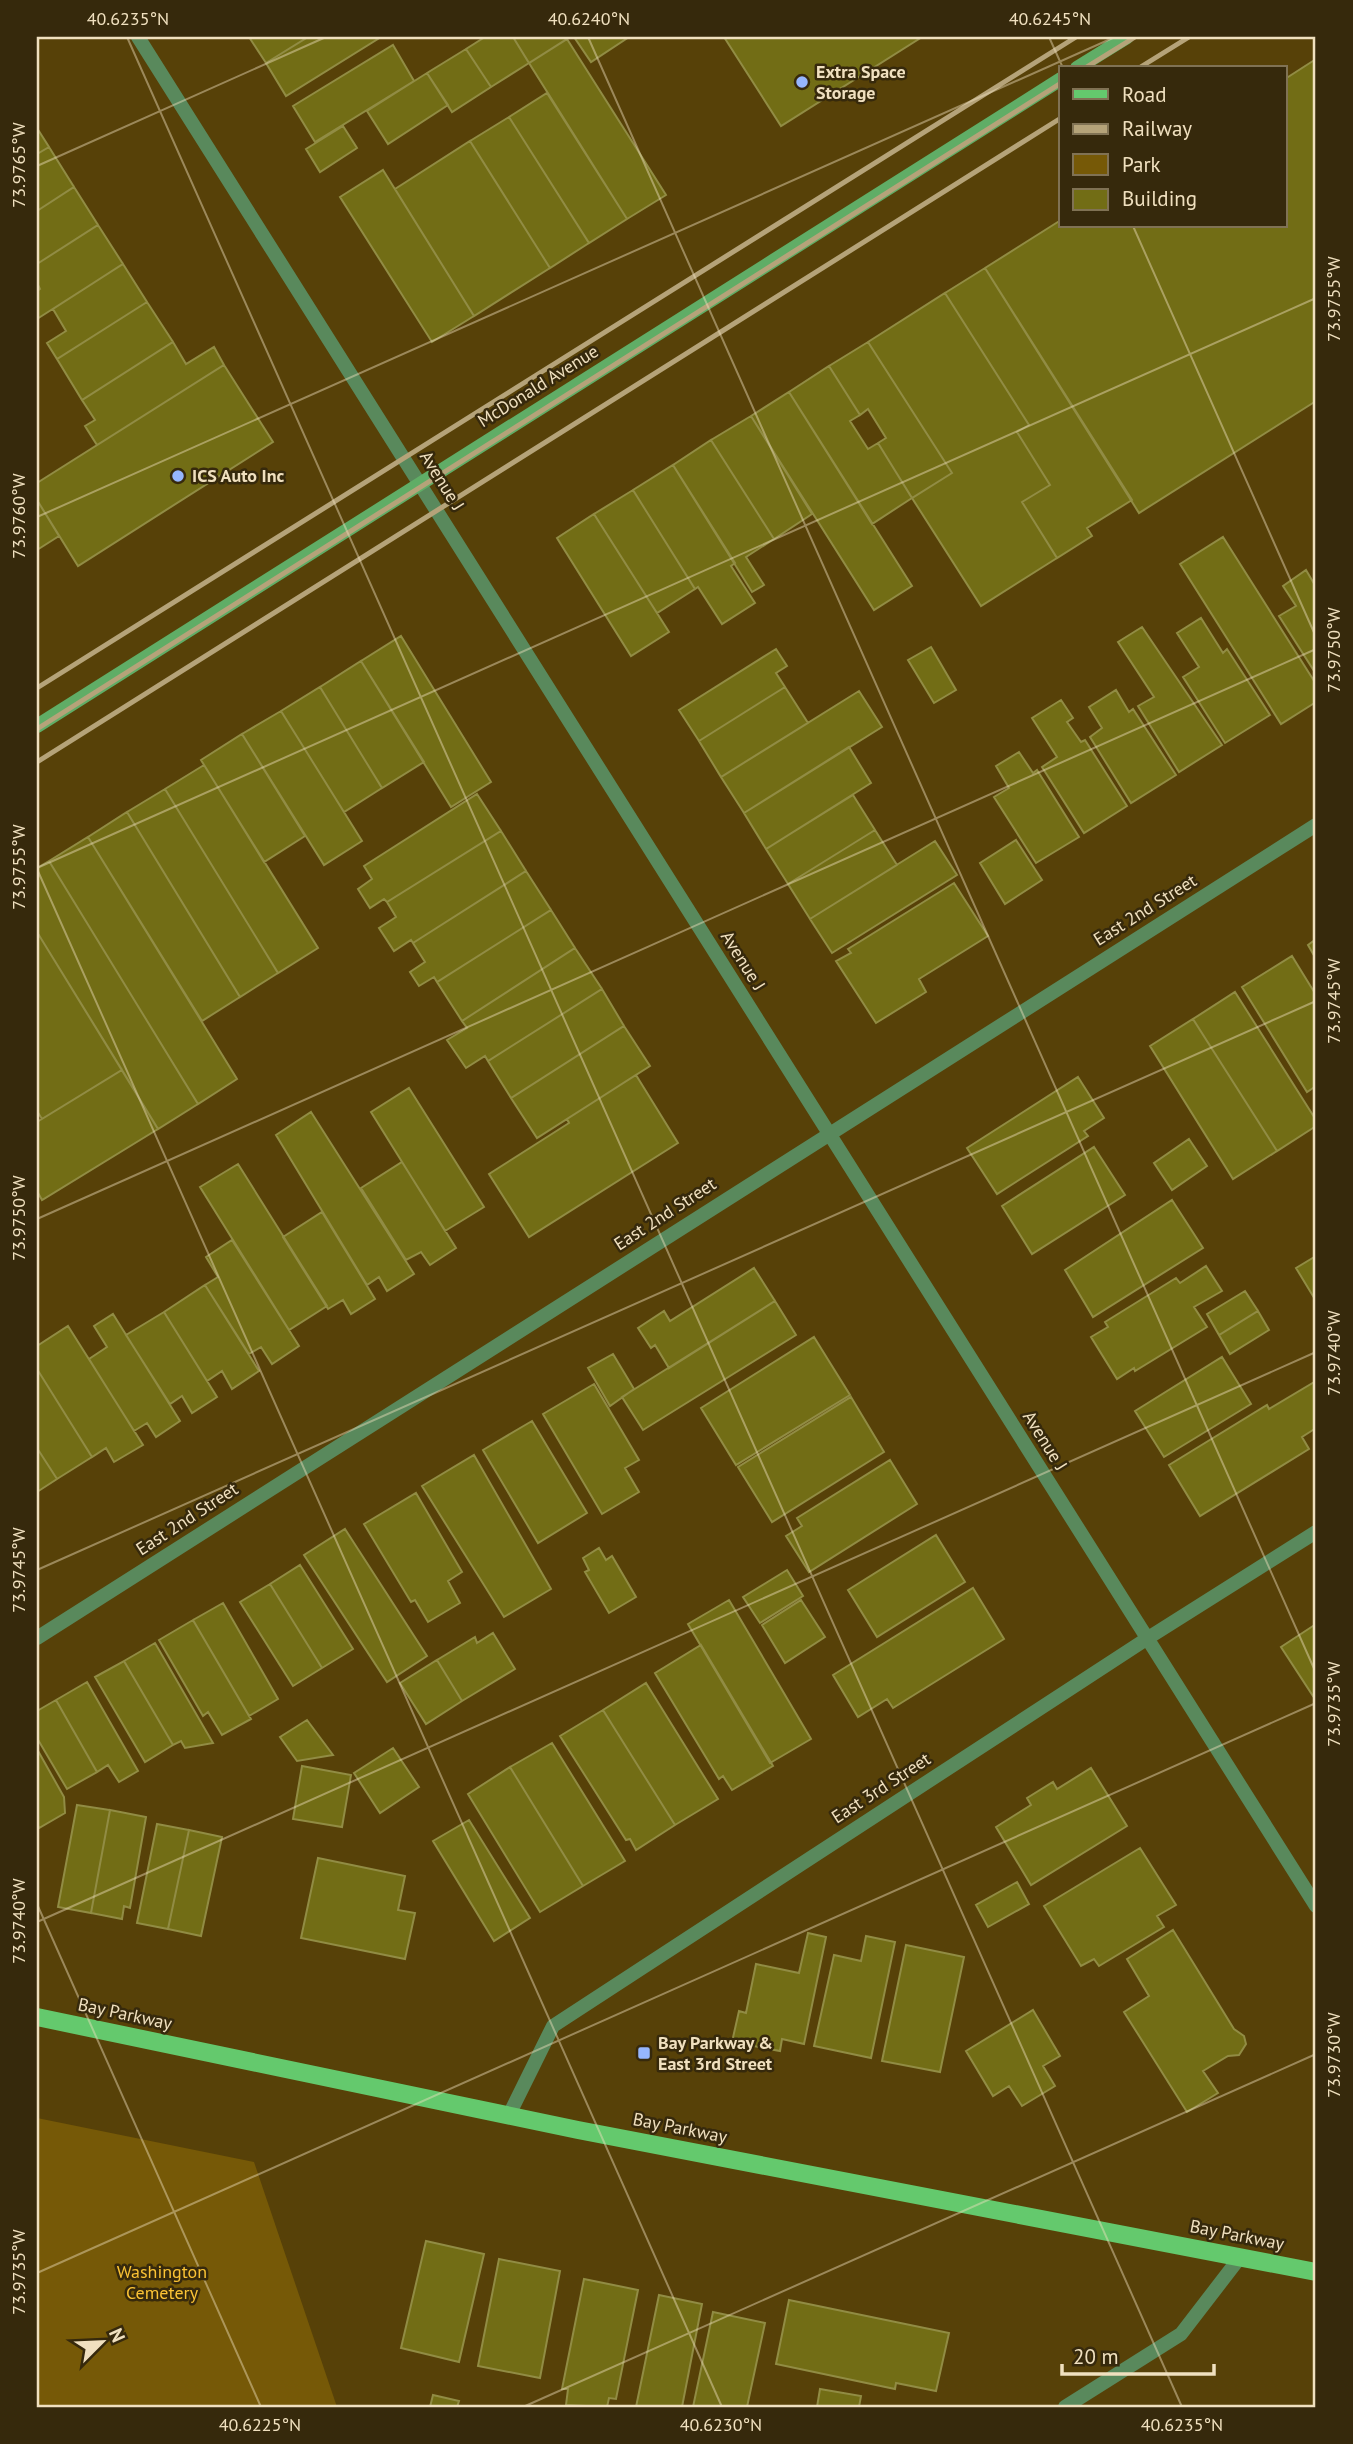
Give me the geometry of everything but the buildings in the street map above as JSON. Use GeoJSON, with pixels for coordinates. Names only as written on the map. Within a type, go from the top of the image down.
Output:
{"type":"FeatureCollection","features":[{"type":"Feature","properties":{"kind":"main road"},"geometry":{"type":"LineString","coordinates":[[1080,66],[1127,37]]}},
{"type":"Feature","properties":{"kind":"main road","name":"McDonald Avenue"},"geometry":{"type":"LineString","coordinates":[[37,726],[1059,80]]}},
{"type":"Feature","properties":{"kind":"main road","name":"Bay Parkway"},"geometry":{"type":"LineString","coordinates":[[37,2017],[509,2115],[1316,2272]]}},
{"type":"Feature","properties":{"kind":"street","name":"Avenue J"},"geometry":{"type":"LineString","coordinates":[[138,37],[1316,1906]]}},
{"type":"Feature","properties":{"kind":"street","name":"East 2nd Street"},"geometry":{"type":"LineString","coordinates":[[37,1638],[827,1133],[1316,825]]}},
{"type":"Feature","properties":{"kind":"street","name":"East 3rd Street"},"geometry":{"type":"LineString","coordinates":[[509,2115],[552,2025],[1316,1532]]}},
{"type":"Feature","properties":{"kind":"street"},"geometry":{"type":"LineString","coordinates":[[1065,2407],[1181,2334],[1241,2256]]}},
{"type":"Feature","properties":{"kind":"green space","name":"Washington Cemetery"},"geometry":{"type":"Polygon","coordinates":[[[37,2118],[254,2162],[337,2407],[37,2407],[37,2118]]]}},
{"type":"Feature","properties":{"kind":"railway"},"geometry":{"type":"LineString","coordinates":[[37,688],[1076,37]]}},
{"type":"Feature","properties":{"kind":"railway"},"geometry":{"type":"LineString","coordinates":[[1088,66],[1135,37]]}},
{"type":"Feature","properties":{"kind":"railway"},"geometry":{"type":"LineString","coordinates":[[1142,66],[1189,37]]}},
{"type":"Feature","properties":{"kind":"railway"},"geometry":{"type":"LineString","coordinates":[[37,729],[1059,84]]}},
{"type":"Feature","properties":{"kind":"railway"},"geometry":{"type":"LineString","coordinates":[[37,762],[1059,119]]}},
{"type":"Feature","properties":{"kind":"place","name":"Extra Space Storage"},"geometry":{"type":"Point","coordinates":[802,82]}},
{"type":"Feature","properties":{"kind":"place","name":"ICS Auto Inc"},"geometry":{"type":"Point","coordinates":[178,476]}},
{"type":"Feature","properties":{"kind":"place","name":"Bay Parkway & East 3rd Street"},"geometry":{"type":"Point","coordinates":[644,2053]}}]}
